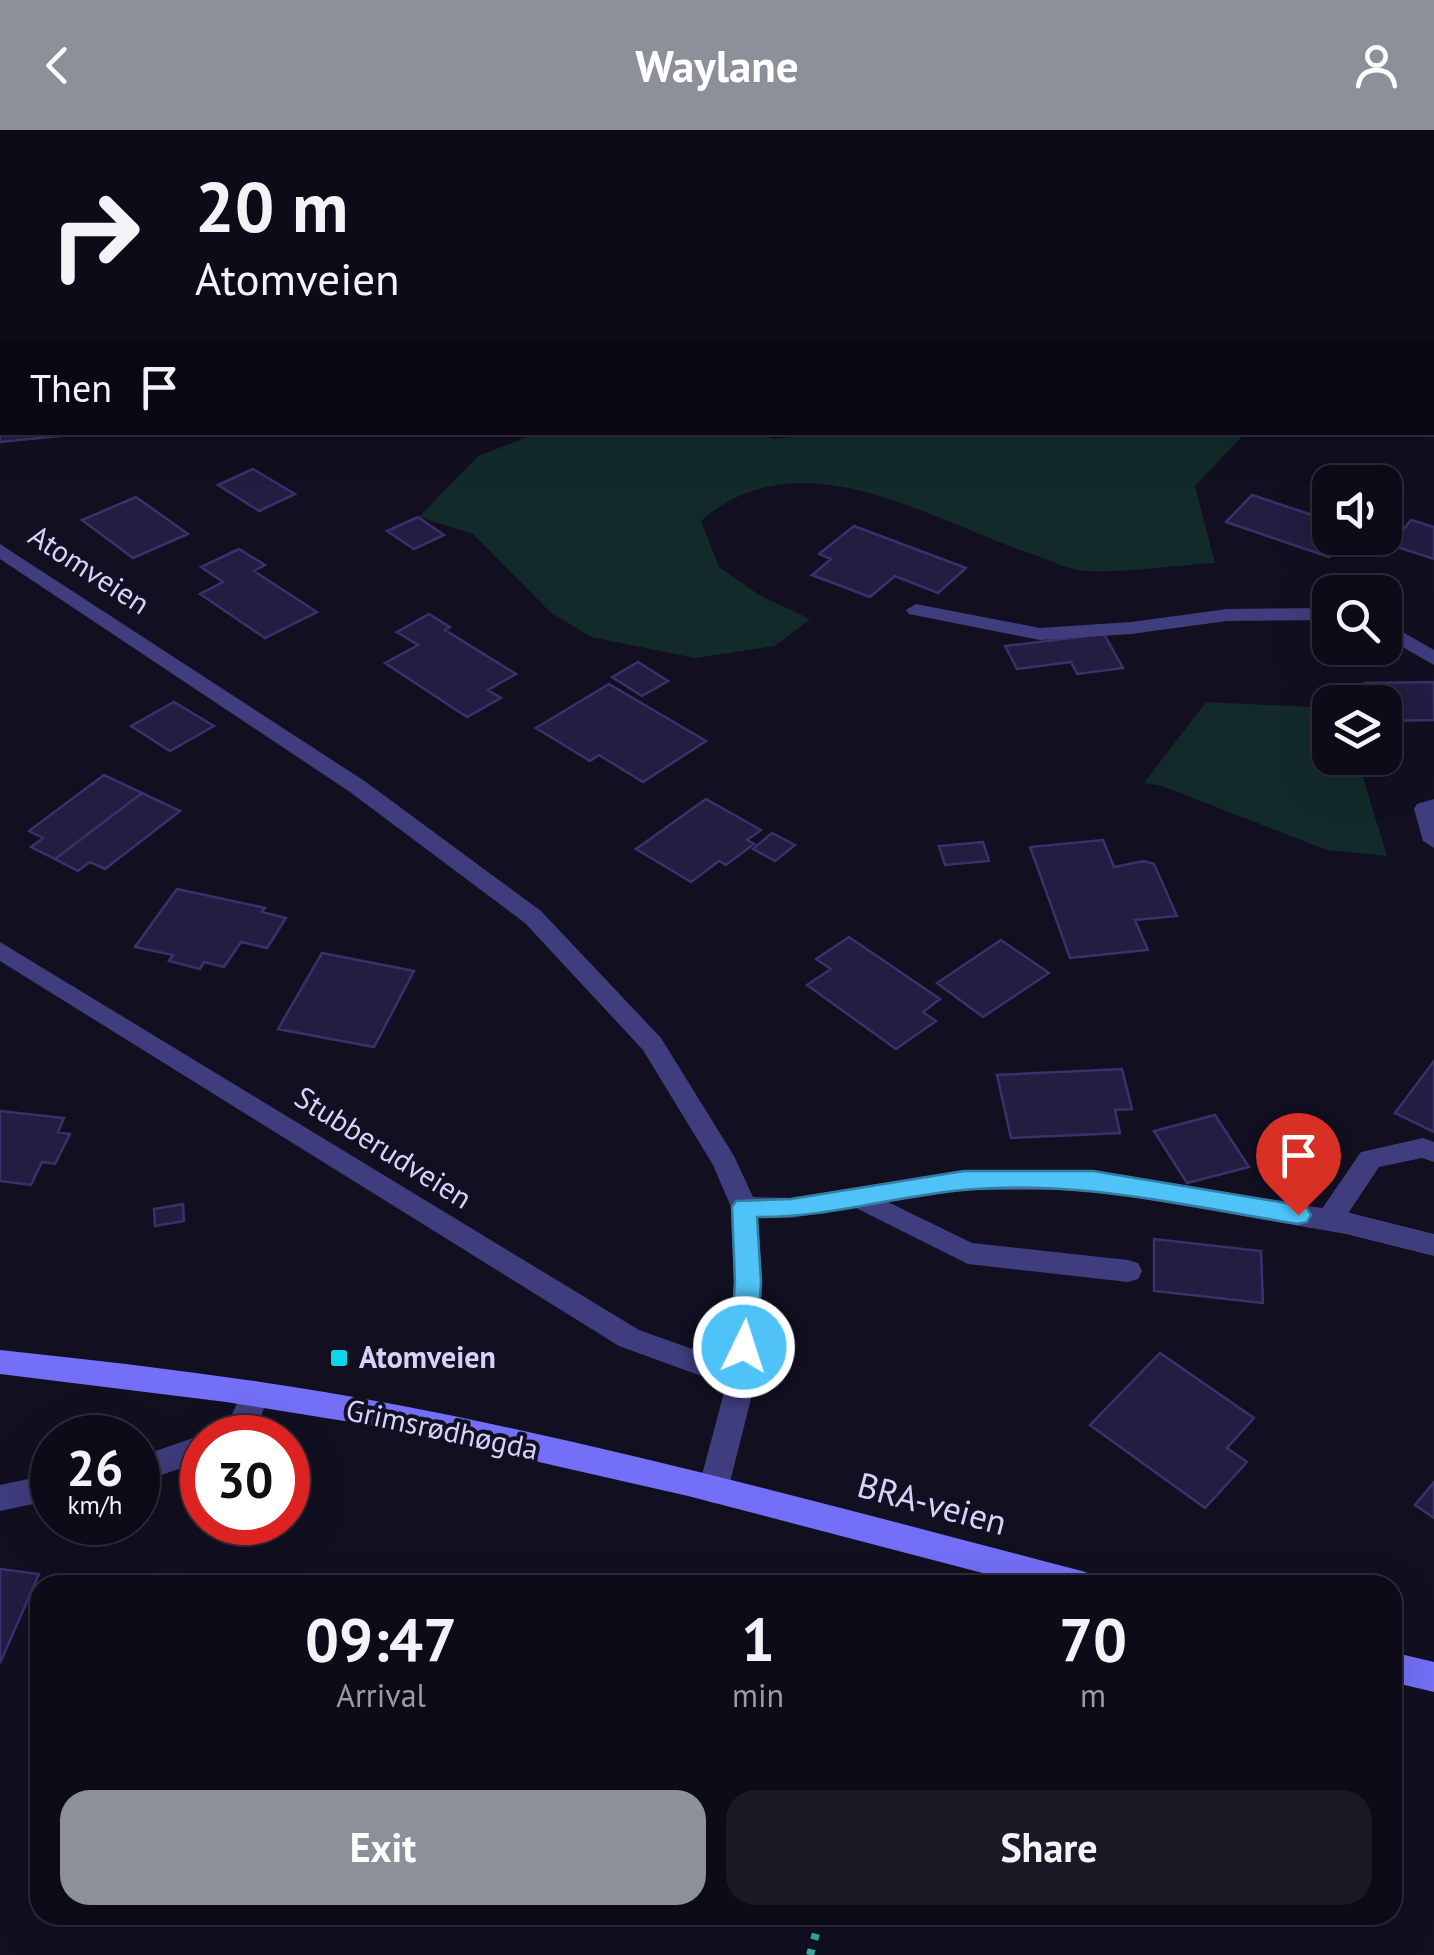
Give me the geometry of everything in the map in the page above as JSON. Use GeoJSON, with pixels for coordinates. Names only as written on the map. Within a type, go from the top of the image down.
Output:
{"type":"FeatureCollection","features":[{"type":"Feature","properties":{"kind":"main road","name":"Grimsrødhøgda"},"geometry":{"type":"LineString","coordinates":[[0,1362],[256,1394],[448,1428],[761,1502]]}},
{"type":"Feature","properties":{"kind":"main road","name":"BRA-veien"},"geometry":{"type":"LineString","coordinates":[[761,1502],[1043,1575]]}},
{"type":"Feature","properties":{"kind":"main road"},"geometry":{"type":"LineString","coordinates":[[1402,1669],[1434,1677]]}},
{"type":"Feature","properties":{"kind":"street","name":"Atomveien"},"geometry":{"type":"LineString","coordinates":[[0,550],[358,788],[533,916],[652,1044],[725,1163],[744,1207],[748,1282],[742,1379],[713,1490]]}},
{"type":"Feature","properties":{"kind":"street"},"geometry":{"type":"LineString","coordinates":[[916,610],[1040,634],[1131,628],[1227,615],[1312,614]]}},
{"type":"Feature","properties":{"kind":"street"},"geometry":{"type":"LineString","coordinates":[[1402,639],[1434,659]]}},
{"type":"Feature","properties":{"kind":"street"},"geometry":{"type":"LineString","coordinates":[[1434,806],[1424,809],[1428,832],[1434,841]]}},
{"type":"Feature","properties":{"kind":"street","name":"Stubberudveien"},"geometry":{"type":"LineString","coordinates":[[0,950],[629,1338],[742,1379]]}},
{"type":"Feature","properties":{"kind":"street"},"geometry":{"type":"LineString","coordinates":[[1329,1220],[1370,1159],[1423,1148],[1434,1152]]}},
{"type":"Feature","properties":{"kind":"street"},"geometry":{"type":"LineString","coordinates":[[744,1207],[791,1208],[964,1180],[1093,1180],[1329,1220],[1434,1245]]}},
{"type":"Feature","properties":{"kind":"street"},"geometry":{"type":"LineString","coordinates":[[858,1197],[968,1253],[1128,1271]]}},
{"type":"Feature","properties":{"kind":"street"},"geometry":{"type":"LineString","coordinates":[[247,1415],[256,1394]]}},
{"type":"Feature","properties":{"kind":"street"},"geometry":{"type":"LineString","coordinates":[[0,1498],[30,1492]]}},
{"type":"Feature","properties":{"kind":"path"},"geometry":{"type":"LineString","coordinates":[[810,1955],[818,1925]]}},
{"type":"Feature","properties":{"kind":"green space"},"geometry":{"type":"Polygon","coordinates":[[[533,435],[757,435],[775,439],[810,435],[1243,435],[1195,486],[1215,563],[1127,571],[1078,570],[866,492],[823,484],[781,484],[740,496],[701,521],[719,567],[759,595],[810,619],[775,646],[695,658],[591,637],[550,612],[473,534],[419,517],[478,456],[533,435]]]}},
{"type":"Feature","properties":{"kind":"green space"},"geometry":{"type":"Polygon","coordinates":[[[1206,702],[1310,707],[1312,775],[1362,775],[1387,856],[1327,850],[1162,786],[1144,783],[1206,702]]]}},
{"type":"Feature","properties":{"kind":"building"},"geometry":{"type":"Polygon","coordinates":[[[0,435],[69,435],[0,442],[0,435]]]}},
{"type":"Feature","properties":{"kind":"building"},"geometry":{"type":"Polygon","coordinates":[[[253,469],[295,494],[259,511],[218,485],[253,469]]]}},
{"type":"Feature","properties":{"kind":"building"},"geometry":{"type":"Polygon","coordinates":[[[1252,495],[1312,515],[1312,551],[1226,522],[1252,495]]]}},
{"type":"Feature","properties":{"kind":"building"},"geometry":{"type":"Polygon","coordinates":[[[136,497],[188,534],[133,558],[82,520],[136,497]]]}},
{"type":"Feature","properties":{"kind":"building"},"geometry":{"type":"Polygon","coordinates":[[[418,517],[444,535],[414,549],[387,531],[418,517]]]}},
{"type":"Feature","properties":{"kind":"building"},"geometry":{"type":"Polygon","coordinates":[[[1411,520],[1434,527],[1434,559],[1402,549],[1402,531],[1411,520]]]}},
{"type":"Feature","properties":{"kind":"building"},"geometry":{"type":"Polygon","coordinates":[[[854,526],[966,568],[938,593],[895,576],[870,597],[812,575],[831,559],[819,554],[854,526]]]}},
{"type":"Feature","properties":{"kind":"building"},"geometry":{"type":"Polygon","coordinates":[[[239,549],[265,565],[254,571],[317,612],[265,638],[200,594],[223,582],[201,567],[239,549]]]}},
{"type":"Feature","properties":{"kind":"building"},"geometry":{"type":"Polygon","coordinates":[[[429,614],[450,627],[445,630],[516,674],[488,690],[501,698],[467,717],[385,663],[418,645],[397,632],[429,614]]]}},
{"type":"Feature","properties":{"kind":"building"},"geometry":{"type":"Polygon","coordinates":[[[1104,634],[1123,668],[1077,674],[1071,662],[1017,669],[1005,646],[1104,634]]]}},
{"type":"Feature","properties":{"kind":"building"},"geometry":{"type":"Polygon","coordinates":[[[638,662],[668,681],[642,696],[612,677],[638,662]]]}},
{"type":"Feature","properties":{"kind":"building"},"geometry":{"type":"Polygon","coordinates":[[[1434,682],[1434,720],[1402,721],[1402,685],[1365,683],[1434,682]]]}},
{"type":"Feature","properties":{"kind":"building"},"geometry":{"type":"Polygon","coordinates":[[[609,684],[706,741],[643,782],[599,755],[590,761],[536,728],[609,684]]]}},
{"type":"Feature","properties":{"kind":"building"},"geometry":{"type":"Polygon","coordinates":[[[174,702],[214,726],[170,751],[131,726],[174,702]]]}},
{"type":"Feature","properties":{"kind":"building"},"geometry":{"type":"Polygon","coordinates":[[[104,775],[142,793],[55,859],[31,847],[43,838],[29,831],[104,775]]]}},
{"type":"Feature","properties":{"kind":"building"},"geometry":{"type":"Polygon","coordinates":[[[142,793],[180,811],[105,869],[90,862],[78,871],[55,859],[142,793]]]}},
{"type":"Feature","properties":{"kind":"building"},"geometry":{"type":"Polygon","coordinates":[[[706,799],[761,830],[747,840],[754,844],[726,865],[719,861],[691,882],[636,849],[706,799]]]}},
{"type":"Feature","properties":{"kind":"building"},"geometry":{"type":"Polygon","coordinates":[[[772,833],[795,845],[775,861],[753,849],[772,833]]]}},
{"type":"Feature","properties":{"kind":"building"},"geometry":{"type":"Polygon","coordinates":[[[1103,840],[1114,867],[1144,861],[1154,864],[1177,916],[1135,920],[1148,950],[1070,958],[1030,847],[1103,840]]]}},
{"type":"Feature","properties":{"kind":"building"},"geometry":{"type":"Polygon","coordinates":[[[983,842],[989,861],[945,865],[939,846],[983,842]]]}},
{"type":"Feature","properties":{"kind":"building"},"geometry":{"type":"Polygon","coordinates":[[[177,889],[265,908],[262,912],[286,918],[267,948],[241,942],[224,967],[204,962],[200,969],[169,961],[173,955],[135,947],[177,889]]]}},
{"type":"Feature","properties":{"kind":"building"},"geometry":{"type":"Polygon","coordinates":[[[849,937],[940,999],[923,1012],[936,1021],[896,1049],[807,985],[831,969],[816,959],[849,937]]]}},
{"type":"Feature","properties":{"kind":"building"},"geometry":{"type":"Polygon","coordinates":[[[1001,940],[1049,973],[983,1017],[937,983],[1001,940]]]}},
{"type":"Feature","properties":{"kind":"building"},"geometry":{"type":"Polygon","coordinates":[[[322,953],[414,971],[374,1047],[278,1029],[322,953]]]}},
{"type":"Feature","properties":{"kind":"building"},"geometry":{"type":"Polygon","coordinates":[[[1434,1061],[1434,1132],[1395,1113],[1434,1061]]]}},
{"type":"Feature","properties":{"kind":"building"},"geometry":{"type":"Polygon","coordinates":[[[1122,1069],[1132,1109],[1115,1110],[1120,1133],[1011,1138],[997,1075],[1122,1069]]]}},
{"type":"Feature","properties":{"kind":"building"},"geometry":{"type":"Polygon","coordinates":[[[0,1111],[64,1118],[58,1132],[70,1134],[55,1164],[42,1162],[31,1185],[0,1181],[0,1111]]]}},
{"type":"Feature","properties":{"kind":"building"},"geometry":{"type":"Polygon","coordinates":[[[1215,1115],[1249,1167],[1187,1183],[1154,1131],[1215,1115]]]}},
{"type":"Feature","properties":{"kind":"building"},"geometry":{"type":"Polygon","coordinates":[[[183,1204],[184,1221],[155,1226],[154,1209],[183,1204]]]}},
{"type":"Feature","properties":{"kind":"building"},"geometry":{"type":"Polygon","coordinates":[[[1154,1239],[1261,1251],[1263,1303],[1154,1291],[1154,1239]]]}},
{"type":"Feature","properties":{"kind":"building"},"geometry":{"type":"Polygon","coordinates":[[[1160,1353],[1254,1418],[1227,1448],[1247,1462],[1205,1508],[1090,1425],[1160,1353]]]}},
{"type":"Feature","properties":{"kind":"building"},"geometry":{"type":"Polygon","coordinates":[[[1434,1482],[1434,1518],[1415,1505],[1434,1482]]]}},
{"type":"Feature","properties":{"kind":"building"},"geometry":{"type":"Polygon","coordinates":[[[0,1569],[39,1574],[30,1575],[30,1595],[0,1663],[0,1569]]]}},
{"type":"Feature","properties":{"kind":"place","name":"Atomveien"},"geometry":{"type":"Point","coordinates":[339,1358]}},
{"type":"Feature","properties":{"kind":"route"},"geometry":{"type":"LineString","coordinates":[[744,1347],[748,1282],[744,1207],[791,1208],[964,1180],[1093,1180],[1298,1215]]}}]}
